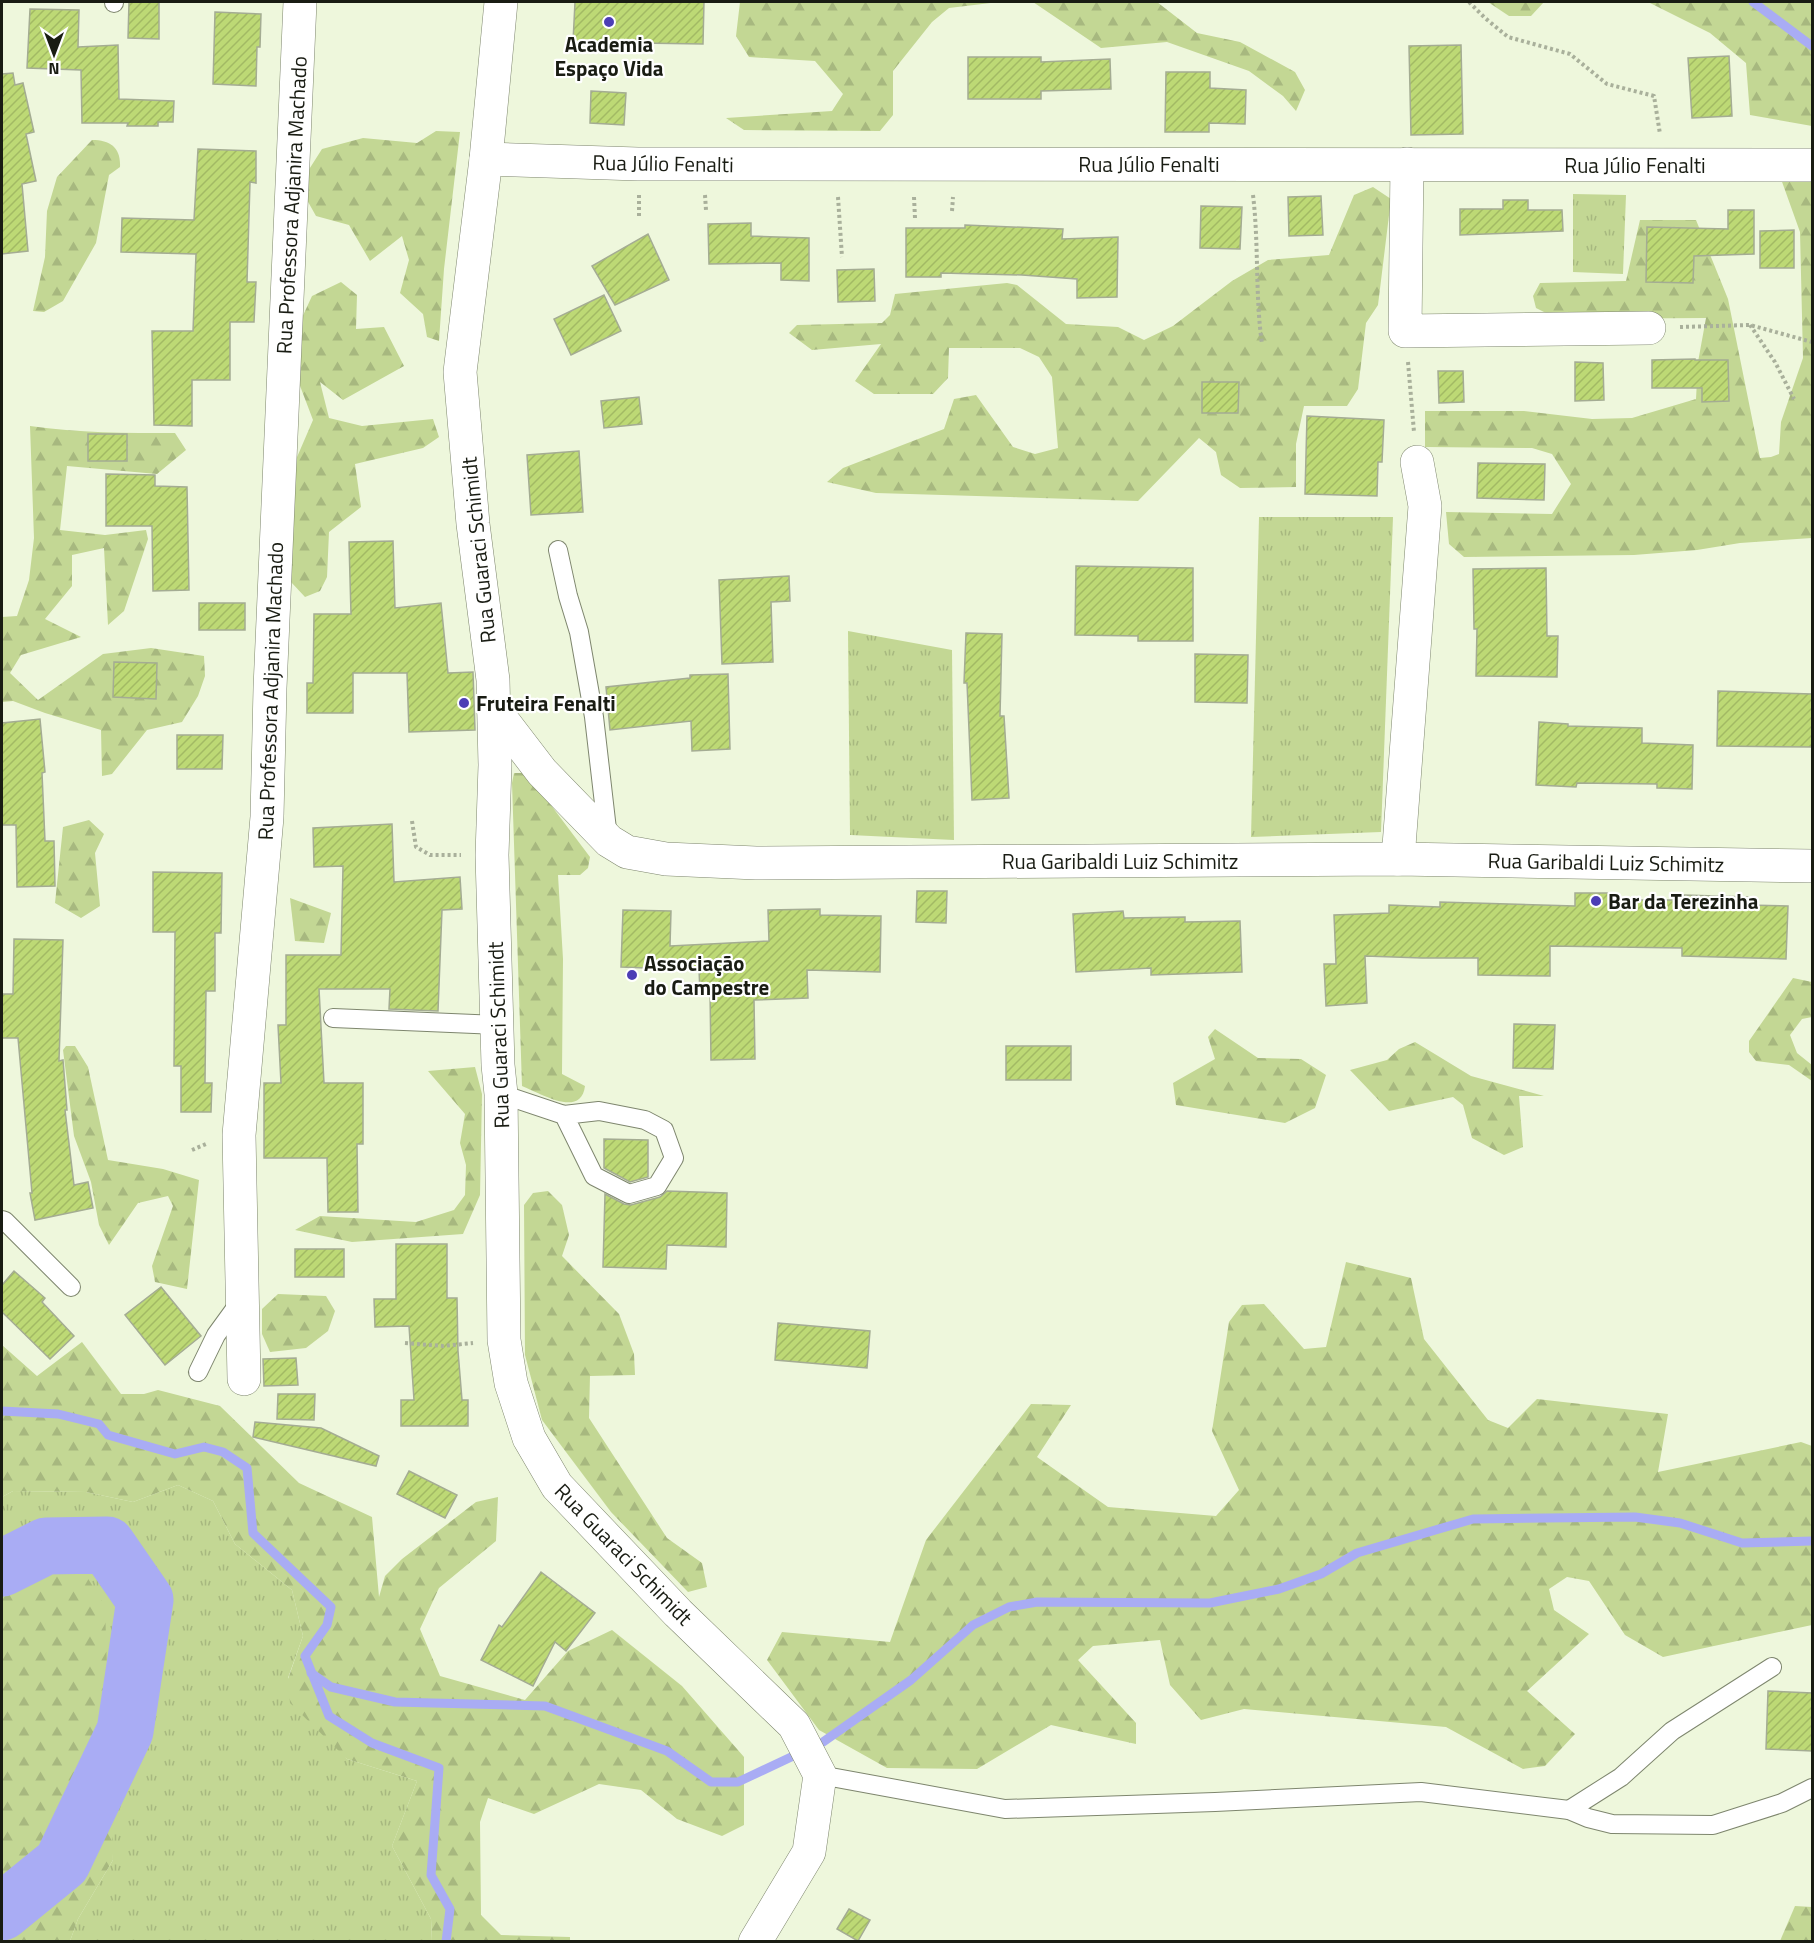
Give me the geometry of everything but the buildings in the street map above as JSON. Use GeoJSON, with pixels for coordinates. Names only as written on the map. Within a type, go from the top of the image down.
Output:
{"type":"FeatureCollection","features":[{"type":"Feature","properties":{"kind":"street","name":"Rua Professora Adjanira Machado"},"geometry":{"type":"LineString","coordinates":[[244,1379],[239,1135],[267,818],[270,688],[300,2]]}},
{"type":"Feature","properties":{"kind":"street","name":"Rua Guaraci Schimidt"},"geometry":{"type":"LineString","coordinates":[[501,2],[486,159],[460,372],[473,524],[493,680],[495,765],[492,855],[498,1065],[501,1094],[504,1340],[511,1383],[529,1438],[557,1486],[678,1613],[794,1725],[820,1775]]}},
{"type":"Feature","properties":{"kind":"street","name":"Rua Júlio Fenalti"},"geometry":{"type":"LineString","coordinates":[[486,159],[638,164],[1812,165]]}},
{"type":"Feature","properties":{"kind":"street"},"geometry":{"type":"LineString","coordinates":[[1407,164],[1405,331],[1649,328]]}},
{"type":"Feature","properties":{"kind":"street"},"geometry":{"type":"LineString","coordinates":[[1398,859],[1425,506],[1417,462]]}},
{"type":"Feature","properties":{"kind":"street","name":"Rua Garibaldi Luiz Schimitz"},"geometry":{"type":"LineString","coordinates":[[493,708],[542,772],[609,841],[627,852],[666,860],[756,863],[1398,859],[1812,866]]}},
{"type":"Feature","properties":{"kind":"street"},"geometry":{"type":"LineString","coordinates":[[755,1941],[809,1852],[820,1775]]}},
{"type":"Feature","properties":{"kind":"lane"},"geometry":{"type":"LineString","coordinates":[[558,550],[579,632],[602,776],[609,841]]}},
{"type":"Feature","properties":{"kind":"lane"},"geometry":{"type":"LineString","coordinates":[[333,1018],[498,1025]]}},
{"type":"Feature","properties":{"kind":"lane"},"geometry":{"type":"LineString","coordinates":[[501,1094],[564,1115],[599,1111],[645,1120],[664,1130],[674,1158],[657,1186],[629,1194],[594,1176],[564,1115]]}},
{"type":"Feature","properties":{"kind":"lane"},"geometry":{"type":"LineString","coordinates":[[2,1220],[71,1287]]}},
{"type":"Feature","properties":{"kind":"lane"},"geometry":{"type":"LineString","coordinates":[[198,1372],[216,1335],[242,1298]]}},
{"type":"Feature","properties":{"kind":"lane"},"geometry":{"type":"LineString","coordinates":[[1569,1810],[1621,1777],[1672,1731],[1772,1667]]}},
{"type":"Feature","properties":{"kind":"lane"},"geometry":{"type":"LineString","coordinates":[[820,1775],[1005,1809],[1421,1792],[1569,1810],[1612,1824],[1713,1825],[1782,1803],[1812,1788]]}},
{"type":"Feature","properties":{"kind":"path"},"geometry":{"type":"LineString","coordinates":[[1469,2],[1508,37],[1570,54],[1606,84],[1654,96],[1664,165]]}},
{"type":"Feature","properties":{"kind":"path"},"geometry":{"type":"LineString","coordinates":[[836,164],[842,256]]}},
{"type":"Feature","properties":{"kind":"path"},"geometry":{"type":"LineString","coordinates":[[1252,164],[1262,344]]}},
{"type":"Feature","properties":{"kind":"path"},"geometry":{"type":"LineString","coordinates":[[1750,325],[1775,362],[1794,399]]}},
{"type":"Feature","properties":{"kind":"path"},"geometry":{"type":"LineString","coordinates":[[1649,328],[1750,325],[1812,342]]}},
{"type":"Feature","properties":{"kind":"path"},"geometry":{"type":"LineString","coordinates":[[1405,331],[1417,462]]}},
{"type":"Feature","properties":{"kind":"path"},"geometry":{"type":"LineString","coordinates":[[412,821],[416,847],[430,855],[492,855]]}},
{"type":"Feature","properties":{"kind":"path"},"geometry":{"type":"LineString","coordinates":[[405,1343],[443,1346]]}},
{"type":"Feature","properties":{"kind":"green space"},"geometry":{"type":"Polygon","coordinates":[[[740,2],[999,2],[949,8],[932,22],[893,71],[893,115],[880,131],[744,130],[726,118],[832,111],[843,94],[815,61],[749,57],[736,36],[740,2]]]}},
{"type":"Feature","properties":{"kind":"green space"},"geometry":{"type":"Polygon","coordinates":[[[1033,2],[1157,2],[1197,33],[1240,42],[1295,72],[1305,90],[1296,111],[1283,96],[1249,71],[1167,42],[1101,48],[1033,2]]]}},
{"type":"Feature","properties":{"kind":"green space"},"geometry":{"type":"Polygon","coordinates":[[[1488,2],[1544,2],[1531,16],[1509,16],[1488,2]]]}},
{"type":"Feature","properties":{"kind":"green space"},"geometry":{"type":"Polygon","coordinates":[[[1648,2],[1812,2],[1812,126],[1750,115],[1746,63],[1710,33],[1648,2]]]}},
{"type":"Feature","properties":{"kind":"green space"},"geometry":{"type":"Polygon","coordinates":[[[436,131],[460,132],[444,269],[439,341],[427,337],[423,314],[400,293],[409,260],[402,236],[370,261],[349,225],[316,216],[307,200],[308,171],[322,149],[363,138],[417,143],[436,131]]]}},
{"type":"Feature","properties":{"kind":"green space"},"geometry":{"type":"Polygon","coordinates":[[[92,140],[113,146],[120,160],[120,167],[109,175],[96,243],[63,301],[44,312],[33,311],[45,257],[47,211],[57,177],[92,140]]]}},
{"type":"Feature","properties":{"kind":"green space"},"geometry":{"type":"Polygon","coordinates":[[[1812,178],[1812,538],[1740,543],[1697,550],[1634,555],[1464,557],[1449,544],[1446,512],[1552,514],[1571,484],[1552,454],[1532,448],[1425,447],[1425,411],[1524,411],[1592,419],[1632,418],[1696,399],[1698,362],[1706,318],[1558,319],[1536,308],[1533,296],[1540,283],[1626,281],[1640,220],[1696,220],[1728,299],[1760,458],[1779,454],[1781,422],[1803,358],[1800,232],[1781,179],[1812,178]]]}},
{"type":"Feature","properties":{"kind":"green space"},"geometry":{"type":"Polygon","coordinates":[[[1373,187],[1391,199],[1378,305],[1366,323],[1358,389],[1347,406],[1304,406],[1296,444],[1296,487],[1240,488],[1221,475],[1216,452],[1199,438],[1138,501],[876,493],[827,482],[843,468],[944,429],[954,399],[976,395],[1013,447],[1035,454],[1058,448],[1052,377],[1039,357],[1020,348],[949,348],[948,378],[933,394],[874,394],[855,381],[881,344],[812,350],[789,333],[797,325],[882,323],[890,315],[895,294],[1007,283],[1017,285],[1066,324],[1118,327],[1144,340],[1173,326],[1232,281],[1268,260],[1329,255],[1354,195],[1373,187]]]}},
{"type":"Feature","properties":{"kind":"green space"},"geometry":{"type":"Polygon","coordinates":[[[1573,194],[1626,195],[1623,274],[1573,272],[1573,194]]]}},
{"type":"Feature","properties":{"kind":"green space"},"geometry":{"type":"Polygon","coordinates":[[[341,282],[357,295],[356,329],[384,327],[404,366],[343,400],[320,382],[329,418],[362,426],[433,419],[439,437],[423,448],[355,464],[361,507],[329,532],[327,577],[320,591],[305,597],[291,582],[288,478],[313,420],[294,370],[294,335],[312,296],[341,282]]]}},
{"type":"Feature","properties":{"kind":"green space"},"geometry":{"type":"Polygon","coordinates":[[[30,426],[121,433],[175,433],[186,450],[157,474],[67,466],[60,530],[105,535],[146,530],[148,539],[124,611],[108,625],[104,548],[72,555],[72,586],[45,619],[81,637],[21,655],[10,673],[38,700],[103,654],[151,648],[204,656],[205,676],[198,696],[182,722],[147,730],[112,774],[102,776],[101,730],[13,701],[2,702],[2,617],[17,616],[29,580],[34,538],[30,426]]]}},
{"type":"Feature","properties":{"kind":"green space"},"geometry":{"type":"Polygon","coordinates":[[[1259,517],[1393,517],[1381,832],[1251,837],[1259,517]]]}},
{"type":"Feature","properties":{"kind":"green space"},"geometry":{"type":"Polygon","coordinates":[[[848,631],[952,650],[954,840],[850,835],[848,631]]]}},
{"type":"Feature","properties":{"kind":"green space"},"geometry":{"type":"Polygon","coordinates":[[[514,773],[524,773],[532,780],[590,857],[588,868],[580,875],[558,875],[563,959],[562,1074],[585,1086],[582,1096],[576,1101],[559,1101],[522,1086],[512,783],[514,773]]]}},
{"type":"Feature","properties":{"kind":"green space"},"geometry":{"type":"Polygon","coordinates":[[[89,820],[104,834],[95,853],[100,906],[81,918],[55,903],[63,827],[89,820]]]}},
{"type":"Feature","properties":{"kind":"green space"},"geometry":{"type":"Polygon","coordinates":[[[290,898],[331,913],[324,943],[295,941],[290,898]]]}},
{"type":"Feature","properties":{"kind":"green space"},"geometry":{"type":"Polygon","coordinates":[[[1793,978],[1812,982],[1812,1017],[1802,1019],[1790,1035],[1797,1053],[1812,1065],[1812,1081],[1789,1065],[1756,1061],[1749,1052],[1749,1041],[1793,978]]]}},
{"type":"Feature","properties":{"kind":"green space"},"geometry":{"type":"Polygon","coordinates":[[[1215,1029],[1258,1058],[1301,1059],[1326,1075],[1315,1108],[1285,1123],[1176,1105],[1173,1083],[1215,1059],[1208,1037],[1215,1029]]]}},
{"type":"Feature","properties":{"kind":"green space"},"geometry":{"type":"Polygon","coordinates":[[[1415,1042],[1471,1076],[1544,1096],[1519,1096],[1523,1147],[1504,1155],[1472,1138],[1463,1105],[1453,1097],[1389,1111],[1350,1070],[1387,1060],[1399,1049],[1415,1042]]]}},
{"type":"Feature","properties":{"kind":"green space"},"geometry":{"type":"Polygon","coordinates":[[[66,1046],[75,1046],[88,1067],[108,1160],[163,1169],[199,1180],[187,1289],[155,1282],[152,1266],[173,1206],[168,1196],[138,1203],[109,1245],[99,1225],[91,1182],[74,1136],[63,1050],[66,1046]]]}},
{"type":"Feature","properties":{"kind":"green space"},"geometry":{"type":"Polygon","coordinates":[[[475,1067],[482,1094],[480,1195],[463,1234],[352,1242],[295,1230],[320,1216],[416,1222],[454,1210],[465,1195],[466,1165],[460,1143],[465,1114],[428,1071],[475,1067]]]}},
{"type":"Feature","properties":{"kind":"green space"},"geometry":{"type":"Polygon","coordinates":[[[548,1191],[562,1205],[569,1235],[562,1256],[619,1314],[634,1354],[635,1375],[590,1376],[589,1418],[667,1538],[702,1563],[707,1587],[688,1592],[611,1512],[542,1420],[525,1355],[524,1205],[533,1193],[548,1191]]]}},
{"type":"Feature","properties":{"kind":"green space"},"geometry":{"type":"Polygon","coordinates":[[[1346,1262],[1411,1278],[1424,1339],[1488,1420],[1508,1428],[1537,1399],[1668,1414],[1658,1472],[1801,1442],[1812,1446],[1812,1625],[1663,1657],[1625,1635],[1589,1581],[1567,1577],[1549,1589],[1554,1610],[1589,1634],[1527,1691],[1575,1734],[1545,1766],[1523,1769],[1446,1727],[1244,1709],[1201,1720],[1170,1685],[1160,1640],[1093,1646],[1078,1660],[1136,1723],[1136,1744],[1051,1725],[977,1769],[887,1768],[819,1730],[767,1660],[782,1632],[890,1642],[926,1540],[1031,1404],[1071,1405],[1037,1457],[1108,1507],[1216,1516],[1239,1490],[1212,1431],[1229,1322],[1242,1305],[1264,1304],[1304,1349],[1326,1347],[1346,1262]]]}},
{"type":"Feature","properties":{"kind":"green space"},"geometry":{"type":"Polygon","coordinates":[[[278,1294],[326,1296],[335,1311],[328,1331],[306,1348],[270,1352],[262,1334],[262,1309],[278,1294]]]}},
{"type":"Feature","properties":{"kind":"green space"},"geometry":{"type":"Polygon","coordinates":[[[82,1342],[121,1394],[144,1394],[158,1390],[220,1406],[299,1483],[372,1517],[379,1597],[385,1576],[402,1559],[476,1502],[498,1497],[496,1541],[439,1588],[420,1629],[440,1676],[525,1700],[568,1651],[612,1630],[682,1686],[744,1757],[744,1825],[722,1836],[677,1819],[641,1790],[599,1784],[534,1814],[488,1798],[480,1822],[481,1915],[501,1935],[570,1937],[570,1941],[432,1941],[431,1919],[392,1846],[417,1781],[347,1759],[290,1703],[288,1679],[303,1636],[292,1590],[235,1544],[213,1501],[178,1485],[133,1502],[86,1492],[13,1491],[2,1497],[2,1345],[37,1376],[82,1342]]]}},
{"type":"Feature","properties":{"kind":"green space"},"geometry":{"type":"Polygon","coordinates":[[[178,1485],[213,1501],[235,1544],[292,1590],[303,1636],[288,1678],[347,1759],[417,1781],[392,1846],[431,1919],[432,1941],[70,1941],[78,1919],[113,1860],[61,1535],[2,1550],[2,1497],[13,1491],[86,1492],[133,1502],[178,1485]]]}},
{"type":"Feature","properties":{"kind":"green space"},"geometry":{"type":"Polygon","coordinates":[[[61,1535],[105,1606],[113,1860],[78,1919],[70,1941],[2,1941],[2,1550],[61,1535]]]}},
{"type":"Feature","properties":{"kind":"green space"},"geometry":{"type":"Polygon","coordinates":[[[1795,1906],[1812,1907],[1812,1941],[1780,1941],[1795,1906]]]}},
{"type":"Feature","properties":{"kind":"waterway"},"geometry":{"type":"LineString","coordinates":[[1753,2],[1812,46]]}},
{"type":"Feature","properties":{"kind":"waterway"},"geometry":{"type":"LineString","coordinates":[[2,1411],[58,1414],[99,1424],[108,1435],[175,1454],[204,1447],[223,1452],[247,1468],[253,1533],[331,1607],[327,1625],[305,1656],[329,1716],[372,1743],[439,1768],[431,1875],[450,1909],[446,1942]]}},
{"type":"Feature","properties":{"kind":"waterway"},"geometry":{"type":"LineString","coordinates":[[311,1673],[331,1687],[395,1702],[545,1706],[667,1751],[711,1782],[738,1782],[823,1742],[911,1680],[973,1625],[1009,1607],[1037,1602],[1210,1603],[1279,1589],[1321,1574],[1357,1553],[1473,1519],[1635,1517],[1680,1523],[1742,1543],[1812,1541]]}},
{"type":"Feature","properties":{"kind":"waterway"},"geometry":{"type":"LineString","coordinates":[[2,1568],[46,1546],[107,1545],[145,1600],[125,1731],[62,1863],[2,1912]]}},
{"type":"Feature","properties":{"kind":"place","name":"Academia Espaço Vida"},"geometry":{"type":"Point","coordinates":[609,22]}},
{"type":"Feature","properties":{"kind":"place","name":"Fruteira Fenalti"},"geometry":{"type":"Point","coordinates":[464,703]}},
{"type":"Feature","properties":{"kind":"place","name":"Bar da Terezinha"},"geometry":{"type":"Point","coordinates":[1596,901]}},
{"type":"Feature","properties":{"kind":"place","name":"Associação do Campestre"},"geometry":{"type":"Point","coordinates":[632,975]}}]}
